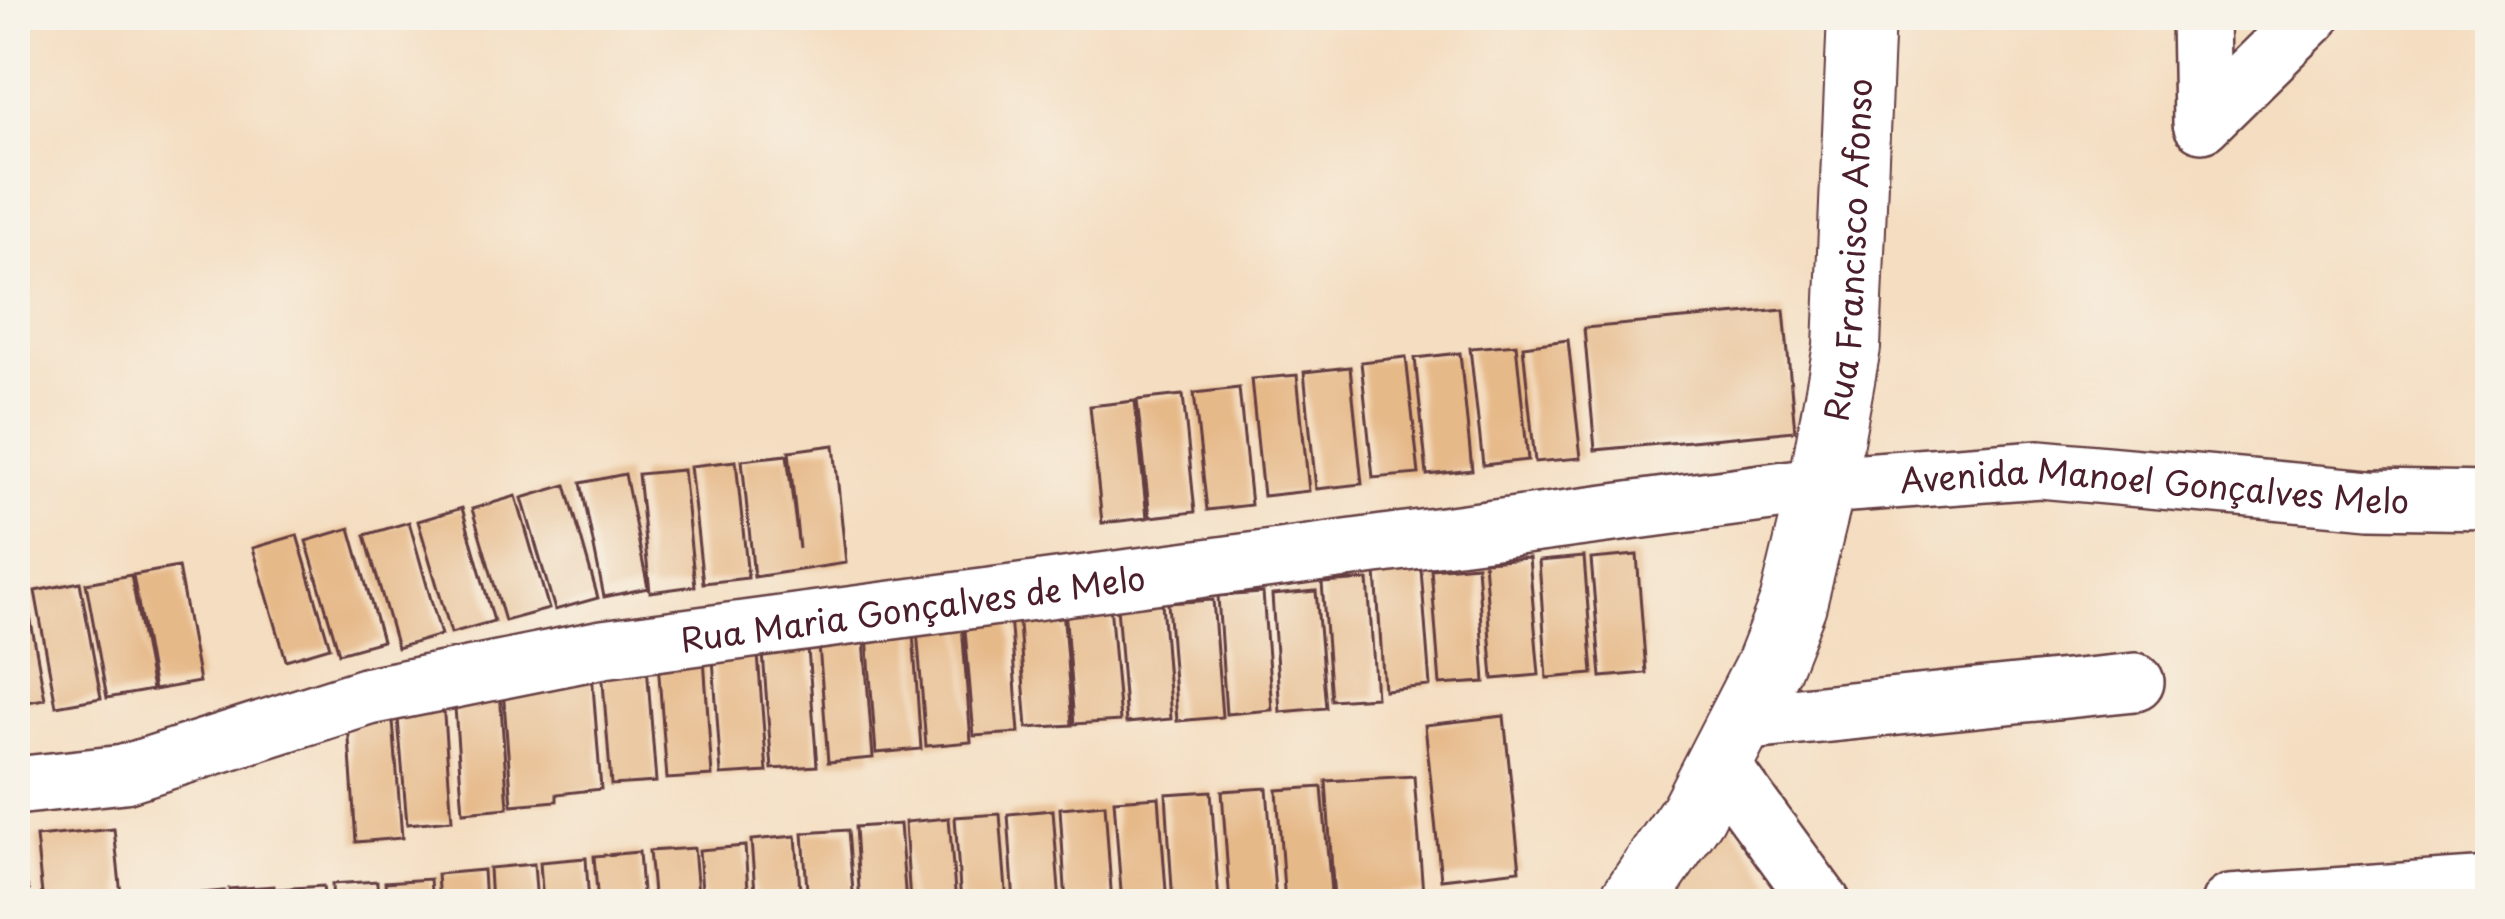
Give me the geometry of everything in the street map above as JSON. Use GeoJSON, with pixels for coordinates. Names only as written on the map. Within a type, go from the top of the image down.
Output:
{"type":"FeatureCollection","features":[{"type":"Feature","properties":{"kind":"street","name":"Rua Francisco Afonso"},"geometry":{"type":"LineString","coordinates":[[1631,904],[1667,856],[1730,743],[1793,604],[1822,485],[1847,347],[1862,15]]}},
{"type":"Feature","properties":{"kind":"street"},"geometry":{"type":"LineString","coordinates":[[2200,15],[2202,123],[2312,15]]}},
{"type":"Feature","properties":{"kind":"street","name":"Avenida Manoel Gonçalves Melo"},"geometry":{"type":"LineString","coordinates":[[1822,485],[2040,470],[2371,499],[2490,501]]}},
{"type":"Feature","properties":{"kind":"street","name":"Rua Maria Gonçalves de Melo"},"geometry":{"type":"LineString","coordinates":[[15,786],[124,774],[369,696],[603,649],[1822,485]]}},
{"type":"Feature","properties":{"kind":"street"},"geometry":{"type":"LineString","coordinates":[[1822,904],[1730,743],[2135,682]]}},
{"type":"Feature","properties":{"kind":"street"},"geometry":{"type":"LineString","coordinates":[[2230,904],[2490,886]]}},
{"type":"Feature","properties":{"kind":"building"},"geometry":{"type":"Polygon","coordinates":[[[1784,310],[1795,431],[1595,450],[1584,328],[1784,310]]]}},
{"type":"Feature","properties":{"kind":"building"},"geometry":{"type":"Polygon","coordinates":[[[1568,340],[1581,458],[1535,462],[1523,346],[1568,340]]]}},
{"type":"Feature","properties":{"kind":"building"},"geometry":{"type":"Polygon","coordinates":[[[1516,344],[1528,460],[1483,465],[1470,348],[1516,344]]]}},
{"type":"Feature","properties":{"kind":"building"},"geometry":{"type":"Polygon","coordinates":[[[1460,353],[1472,470],[1427,475],[1415,358],[1460,353]]]}},
{"type":"Feature","properties":{"kind":"building"},"geometry":{"type":"Polygon","coordinates":[[[1406,357],[1419,474],[1373,478],[1361,362],[1406,357]]]}},
{"type":"Feature","properties":{"kind":"building"},"geometry":{"type":"Polygon","coordinates":[[[1350,367],[1362,484],[1316,489],[1304,372],[1350,367]]]}},
{"type":"Feature","properties":{"kind":"building"},"geometry":{"type":"Polygon","coordinates":[[[1297,375],[1309,491],[1263,496],[1251,379],[1297,375]]]}},
{"type":"Feature","properties":{"kind":"building"},"geometry":{"type":"Polygon","coordinates":[[[1239,388],[1251,505],[1207,510],[1194,393],[1239,388]]]}},
{"type":"Feature","properties":{"kind":"building"},"geometry":{"type":"Polygon","coordinates":[[[1183,395],[1195,512],[1150,517],[1137,400],[1183,395]]]}},
{"type":"Feature","properties":{"kind":"building"},"geometry":{"type":"Polygon","coordinates":[[[1135,401],[1147,518],[1102,523],[1090,406],[1135,401]]]}},
{"type":"Feature","properties":{"kind":"building"},"geometry":{"type":"Polygon","coordinates":[[[834,445],[846,563],[754,577],[742,460],[787,455],[799,549],[789,451],[834,445]]]}},
{"type":"Feature","properties":{"kind":"building"},"geometry":{"type":"Polygon","coordinates":[[[736,461],[748,578],[703,583],[690,466],[736,461]]]}},
{"type":"Feature","properties":{"kind":"building"},"geometry":{"type":"Polygon","coordinates":[[[683,470],[695,586],[650,592],[638,474],[683,470]]]}},
{"type":"Feature","properties":{"kind":"building"},"geometry":{"type":"Polygon","coordinates":[[[625,474],[648,588],[604,597],[581,483],[625,474]]]}},
{"type":"Feature","properties":{"kind":"building"},"geometry":{"type":"Polygon","coordinates":[[[566,485],[598,598],[555,610],[522,498],[566,485]]]}},
{"type":"Feature","properties":{"kind":"building"},"geometry":{"type":"Polygon","coordinates":[[[516,496],[549,609],[505,621],[472,509],[516,496]]]}},
{"type":"Feature","properties":{"kind":"building"},"geometry":{"type":"Polygon","coordinates":[[[462,508],[494,621],[451,633],[418,521],[462,508]]]}},
{"type":"Feature","properties":{"kind":"building"},"geometry":{"type":"Polygon","coordinates":[[[409,522],[441,635],[397,648],[365,535],[409,522]]]}},
{"type":"Feature","properties":{"kind":"building"},"geometry":{"type":"Polygon","coordinates":[[[350,528],[382,641],[339,653],[306,541],[350,528]]]}},
{"type":"Feature","properties":{"kind":"building"},"geometry":{"type":"Polygon","coordinates":[[[297,535],[330,647],[286,660],[253,548],[297,535]]]}},
{"type":"Feature","properties":{"kind":"building"},"geometry":{"type":"Polygon","coordinates":[[[1637,555],[1646,673],[1601,677],[1591,559],[1637,555]]]}},
{"type":"Feature","properties":{"kind":"building"},"geometry":{"type":"Polygon","coordinates":[[[1584,557],[1593,674],[1547,678],[1539,561],[1584,557]]]}},
{"type":"Feature","properties":{"kind":"building"},"geometry":{"type":"Polygon","coordinates":[[[1529,558],[1539,675],[1493,679],[1484,561],[1529,558]]]}},
{"type":"Feature","properties":{"kind":"building"},"geometry":{"type":"Polygon","coordinates":[[[1477,565],[1485,682],[1440,685],[1431,569],[1477,565]]]}},
{"type":"Feature","properties":{"kind":"building"},"geometry":{"type":"Polygon","coordinates":[[[178,567],[199,682],[154,690],[133,575],[178,567]]]}},
{"type":"Feature","properties":{"kind":"building"},"geometry":{"type":"Polygon","coordinates":[[[1421,569],[1430,686],[1384,690],[1376,572],[1421,569]]]}},
{"type":"Feature","properties":{"kind":"building"},"geometry":{"type":"Polygon","coordinates":[[[131,575],[152,690],[107,698],[86,583],[131,575]]]}},
{"type":"Feature","properties":{"kind":"building"},"geometry":{"type":"Polygon","coordinates":[[[1368,580],[1376,697],[1331,700],[1322,583],[1368,580]]]}},
{"type":"Feature","properties":{"kind":"building"},"geometry":{"type":"Polygon","coordinates":[[[80,582],[101,698],[56,706],[35,591],[80,582]]]}},
{"type":"Feature","properties":{"kind":"building"},"geometry":{"type":"Polygon","coordinates":[[[24,583],[45,699],[15,704],[15,585],[24,583]]]}},
{"type":"Feature","properties":{"kind":"building"},"geometry":{"type":"Polygon","coordinates":[[[1316,591],[1326,708],[1280,712],[1272,595],[1316,591]]]}},
{"type":"Feature","properties":{"kind":"building"},"geometry":{"type":"Polygon","coordinates":[[[1263,593],[1272,710],[1226,714],[1218,596],[1263,593]]]}},
{"type":"Feature","properties":{"kind":"building"},"geometry":{"type":"Polygon","coordinates":[[[1213,600],[1222,717],[1177,721],[1168,603],[1213,600]]]}},
{"type":"Feature","properties":{"kind":"building"},"geometry":{"type":"Polygon","coordinates":[[[1162,603],[1171,719],[1126,723],[1117,606],[1162,603]]]}},
{"type":"Feature","properties":{"kind":"building"},"geometry":{"type":"Polygon","coordinates":[[[1110,604],[1120,721],[1074,724],[1065,607],[1110,604]]]}},
{"type":"Feature","properties":{"kind":"building"},"geometry":{"type":"Polygon","coordinates":[[[1063,608],[1072,725],[1027,728],[1018,612],[1063,608]]]}},
{"type":"Feature","properties":{"kind":"building"},"geometry":{"type":"Polygon","coordinates":[[[1010,615],[1019,733],[974,736],[964,618],[1010,615]]]}},
{"type":"Feature","properties":{"kind":"building"},"geometry":{"type":"Polygon","coordinates":[[[962,625],[971,742],[926,746],[917,629],[962,625]]]}},
{"type":"Feature","properties":{"kind":"building"},"geometry":{"type":"Polygon","coordinates":[[[913,632],[921,749],[876,753],[867,636],[913,632]]]}},
{"type":"Feature","properties":{"kind":"building"},"geometry":{"type":"Polygon","coordinates":[[[864,640],[873,758],[828,762],[819,645],[864,640]]]}},
{"type":"Feature","properties":{"kind":"building"},"geometry":{"type":"Polygon","coordinates":[[[808,649],[817,766],[772,769],[763,653],[808,649]]]}},
{"type":"Feature","properties":{"kind":"building"},"geometry":{"type":"Polygon","coordinates":[[[758,655],[767,772],[721,775],[713,658],[758,655]]]}},
{"type":"Feature","properties":{"kind":"building"},"geometry":{"type":"Polygon","coordinates":[[[704,658],[712,776],[667,779],[658,662],[704,658]]]}},
{"type":"Feature","properties":{"kind":"building"},"geometry":{"type":"Polygon","coordinates":[[[647,665],[656,782],[611,785],[602,669],[647,665]]]}},
{"type":"Feature","properties":{"kind":"building"},"geometry":{"type":"Polygon","coordinates":[[[592,673],[601,789],[557,794],[557,801],[512,805],[503,688],[592,673]]]}},
{"type":"Feature","properties":{"kind":"building"},"geometry":{"type":"Polygon","coordinates":[[[500,691],[508,808],[463,812],[454,695],[500,691]]]}},
{"type":"Feature","properties":{"kind":"building"},"geometry":{"type":"Polygon","coordinates":[[[443,703],[452,820],[407,824],[397,707],[443,703]]]}},
{"type":"Feature","properties":{"kind":"building"},"geometry":{"type":"Polygon","coordinates":[[[1504,716],[1520,870],[1441,879],[1425,725],[1504,716]]]}},
{"type":"Feature","properties":{"kind":"building"},"geometry":{"type":"Polygon","coordinates":[[[393,721],[402,838],[356,842],[348,724],[393,721]]]}},
{"type":"Feature","properties":{"kind":"building"},"geometry":{"type":"Polygon","coordinates":[[[1414,776],[1423,893],[1334,899],[1326,781],[1414,776]]]}},
{"type":"Feature","properties":{"kind":"building"},"geometry":{"type":"Polygon","coordinates":[[[1322,787],[1332,904],[1285,904],[1277,790],[1322,787]]]}},
{"type":"Feature","properties":{"kind":"building"},"geometry":{"type":"Polygon","coordinates":[[[1267,788],[1276,904],[1230,904],[1222,791],[1267,788]]]}},
{"type":"Feature","properties":{"kind":"building"},"geometry":{"type":"Polygon","coordinates":[[[1211,791],[1219,904],[1173,904],[1166,794],[1211,791]]]}},
{"type":"Feature","properties":{"kind":"building"},"geometry":{"type":"Polygon","coordinates":[[[1159,797],[1167,904],[1122,904],[1114,800],[1159,797]]]}},
{"type":"Feature","properties":{"kind":"building"},"geometry":{"type":"Polygon","coordinates":[[[1105,804],[1112,904],[1066,904],[1060,808],[1105,804]]]}},
{"type":"Feature","properties":{"kind":"building"},"geometry":{"type":"Polygon","coordinates":[[[1053,810],[1060,904],[1014,904],[1008,814],[1053,810]]]}},
{"type":"Feature","properties":{"kind":"building"},"geometry":{"type":"Polygon","coordinates":[[[1724,812],[1787,904],[1658,904],[1724,812]]]}},
{"type":"Feature","properties":{"kind":"building"},"geometry":{"type":"Polygon","coordinates":[[[1000,814],[1007,904],[961,904],[955,817],[1000,814]]]}},
{"type":"Feature","properties":{"kind":"building"},"geometry":{"type":"Polygon","coordinates":[[[949,818],[956,904],[910,904],[905,822],[949,818]]]}},
{"type":"Feature","properties":{"kind":"building"},"geometry":{"type":"Polygon","coordinates":[[[900,824],[906,904],[860,904],[855,827],[900,824]]]}},
{"type":"Feature","properties":{"kind":"building"},"geometry":{"type":"Polygon","coordinates":[[[114,829],[122,904],[43,904],[36,837],[114,829]]]}},
{"type":"Feature","properties":{"kind":"building"},"geometry":{"type":"Polygon","coordinates":[[[848,830],[854,904],[808,904],[803,833],[848,830]]]}},
{"type":"Feature","properties":{"kind":"building"},"geometry":{"type":"Polygon","coordinates":[[[796,836],[801,904],[756,904],[751,840],[796,836]]]}},
{"type":"Feature","properties":{"kind":"building"},"geometry":{"type":"Polygon","coordinates":[[[745,846],[749,904],[703,904],[699,850],[745,846]]]}},
{"type":"Feature","properties":{"kind":"building"},"geometry":{"type":"Polygon","coordinates":[[[694,848],[699,904],[654,904],[649,851],[694,848]]]}},
{"type":"Feature","properties":{"kind":"building"},"geometry":{"type":"Polygon","coordinates":[[[639,852],[643,904],[598,904],[594,856],[639,852]]]}},
{"type":"Feature","properties":{"kind":"building"},"geometry":{"type":"Polygon","coordinates":[[[15,853],[29,890],[15,895],[15,853]]]}},
{"type":"Feature","properties":{"kind":"building"},"geometry":{"type":"Polygon","coordinates":[[[586,858],[589,904],[543,904],[540,862],[586,858]]]}},
{"type":"Feature","properties":{"kind":"building"},"geometry":{"type":"Polygon","coordinates":[[[534,864],[537,904],[491,904],[489,868],[534,864]]]}},
{"type":"Feature","properties":{"kind":"building"},"geometry":{"type":"Polygon","coordinates":[[[483,870],[485,904],[439,904],[437,874],[483,870]]]}},
{"type":"Feature","properties":{"kind":"building"},"geometry":{"type":"Polygon","coordinates":[[[430,879],[432,904],[387,904],[385,882],[430,879]]]}},
{"type":"Feature","properties":{"kind":"building"},"geometry":{"type":"Polygon","coordinates":[[[377,881],[378,904],[333,904],[332,884],[377,881]]]}},
{"type":"Feature","properties":{"kind":"building"},"geometry":{"type":"Polygon","coordinates":[[[274,886],[275,904],[230,904],[229,889],[274,886]]]}},
{"type":"Feature","properties":{"kind":"building"},"geometry":{"type":"Polygon","coordinates":[[[323,886],[325,904],[279,904],[277,889],[323,886]]]}},
{"type":"Feature","properties":{"kind":"building"},"geometry":{"type":"Polygon","coordinates":[[[224,891],[225,904],[180,904],[179,895],[224,891]]]}},
{"type":"Feature","properties":{"kind":"building"},"geometry":{"type":"Polygon","coordinates":[[[175,895],[176,904],[130,904],[129,899],[175,895]]]}}]}
